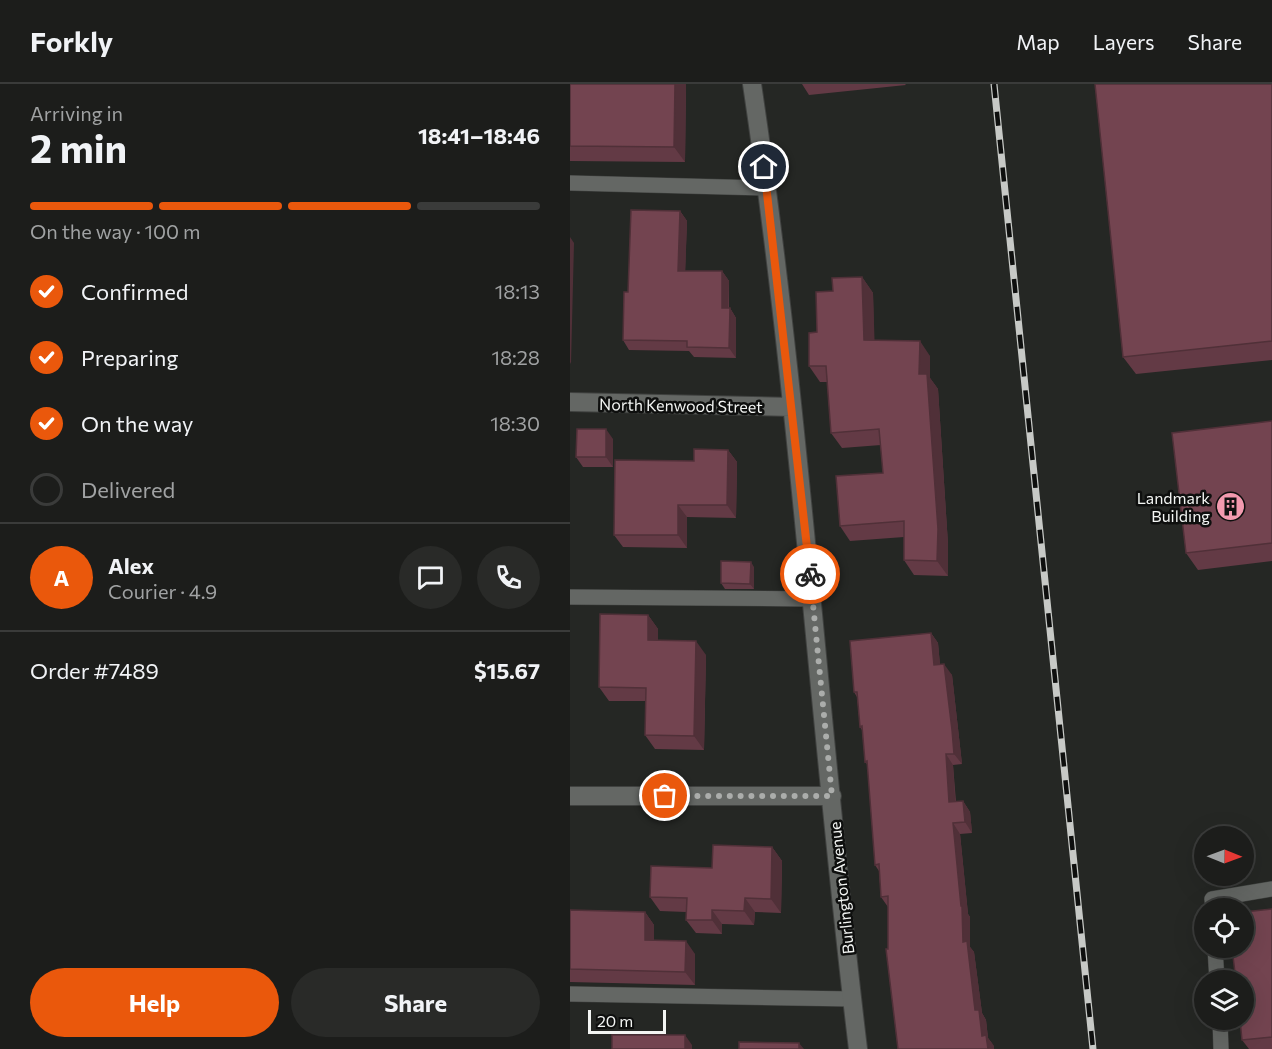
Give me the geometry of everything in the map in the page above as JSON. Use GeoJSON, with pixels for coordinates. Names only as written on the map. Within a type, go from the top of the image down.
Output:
{"type":"FeatureCollection","features":[{"type":"Feature","properties":{"kind":"street","name":"Burlington Avenue"},"geometry":{"type":"LineString","coordinates":[[752,84],[767,188],[792,407],[858,1049]]}},
{"type":"Feature","properties":{"kind":"street","name":"North Kenwood Street"},"geometry":{"type":"LineString","coordinates":[[570,402],[792,407]]}},
{"type":"Feature","properties":{"kind":"street"},"geometry":{"type":"LineString","coordinates":[[570,796],[832,796]]}},
{"type":"Feature","properties":{"kind":"lane"},"geometry":{"type":"LineString","coordinates":[[570,183],[767,188]]}},
{"type":"Feature","properties":{"kind":"lane"},"geometry":{"type":"LineString","coordinates":[[570,597],[812,599]]}},
{"type":"Feature","properties":{"kind":"lane"},"geometry":{"type":"LineString","coordinates":[[1218,898],[1272,889]]}},
{"type":"Feature","properties":{"kind":"lane"},"geometry":{"type":"LineString","coordinates":[[570,994],[852,999]]}},
{"type":"Feature","properties":{"kind":"lane"},"geometry":{"type":"LineString","coordinates":[[1220,1030],[1221,1049]]}},
{"type":"Feature","properties":{"kind":"building"},"geometry":{"type":"Polygon","coordinates":[[[570,84],[675,84],[674,147],[570,146],[570,84]]]}},
{"type":"Feature","properties":{"kind":"building"},"geometry":{"type":"Polygon","coordinates":[[[1095,84],[1272,84],[1272,341],[1123,357],[1095,84]]]}},
{"type":"Feature","properties":{"kind":"building"},"geometry":{"type":"Polygon","coordinates":[[[631,210],[680,211],[678,271],[722,271],[722,308],[730,308],[729,348],[687,347],[687,341],[623,340],[624,292],[628,292],[631,210]]]}},
{"type":"Feature","properties":{"kind":"building"},"geometry":{"type":"Polygon","coordinates":[[[862,277],[864,340],[920,341],[919,374],[927,374],[938,529],[937,561],[904,560],[904,521],[840,526],[836,476],[883,473],[879,429],[831,433],[826,366],[809,366],[809,333],[817,332],[816,292],[833,291],[832,278],[862,277]]]}},
{"type":"Feature","properties":{"kind":"building","name":"Landmark Building"},"geometry":{"type":"Polygon","coordinates":[[[1272,421],[1272,543],[1186,553],[1172,433],[1272,421]]]}},
{"type":"Feature","properties":{"kind":"building"},"geometry":{"type":"Polygon","coordinates":[[[577,429],[606,429],[606,457],[576,457],[577,429]]]}},
{"type":"Feature","properties":{"kind":"building"},"geometry":{"type":"Polygon","coordinates":[[[694,449],[728,450],[727,505],[678,505],[678,535],[614,535],[615,460],[694,461],[694,449]]]}},
{"type":"Feature","properties":{"kind":"building"},"geometry":{"type":"Polygon","coordinates":[[[721,561],[751,562],[750,584],[721,583],[721,561]]]}},
{"type":"Feature","properties":{"kind":"building"},"geometry":{"type":"Polygon","coordinates":[[[600,614],[648,615],[648,640],[696,641],[694,736],[645,735],[646,688],[599,687],[600,614]]]}},
{"type":"Feature","properties":{"kind":"building"},"geometry":{"type":"Polygon","coordinates":[[[931,633],[934,665],[944,664],[952,730],[954,754],[946,754],[949,802],[963,801],[965,822],[953,823],[962,906],[963,942],[967,941],[975,1010],[979,1010],[982,1036],[986,1035],[988,1049],[898,1049],[886,949],[888,949],[888,896],[881,897],[879,864],[875,865],[867,761],[865,762],[857,692],[854,692],[850,641],[931,633]]]}},
{"type":"Feature","properties":{"kind":"building"},"geometry":{"type":"Polygon","coordinates":[[[713,845],[772,847],[771,899],[745,898],[744,911],[712,910],[712,920],[686,920],[687,898],[650,897],[651,866],[712,868],[713,845]]]}},
{"type":"Feature","properties":{"kind":"building"},"geometry":{"type":"Polygon","coordinates":[[[1272,909],[1272,1037],[1242,1040],[1241,1030],[1254,1030],[1254,970],[1235,970],[1233,958],[1254,958],[1254,911],[1272,909]]]}},
{"type":"Feature","properties":{"kind":"building"},"geometry":{"type":"Polygon","coordinates":[[[570,910],[645,912],[645,940],[686,941],[685,972],[570,969],[570,910]]]}},
{"type":"Feature","properties":{"kind":"building"},"geometry":{"type":"Polygon","coordinates":[[[612,1035],[685,1035],[685,1049],[612,1049],[612,1035]]]}},
{"type":"Feature","properties":{"kind":"building"},"geometry":{"type":"Polygon","coordinates":[[[739,1042],[799,1043],[799,1049],[739,1049],[739,1042]]]}},
{"type":"Feature","properties":{"kind":"railway"},"geometry":{"type":"LineString","coordinates":[[994,84],[1093,1049]]}},
{"type":"Feature","properties":{"kind":"way so far"},"geometry":{"type":"LineString","coordinates":[[665,796],[832,796],[810,574]]}},
{"type":"Feature","properties":{"kind":"place","name":"Landmark Building"},"geometry":{"type":"Point","coordinates":[1231,506]}},
{"type":"Feature","properties":{"kind":"route"},"geometry":{"type":"LineString","coordinates":[[764,167],[810,574]]}}]}
